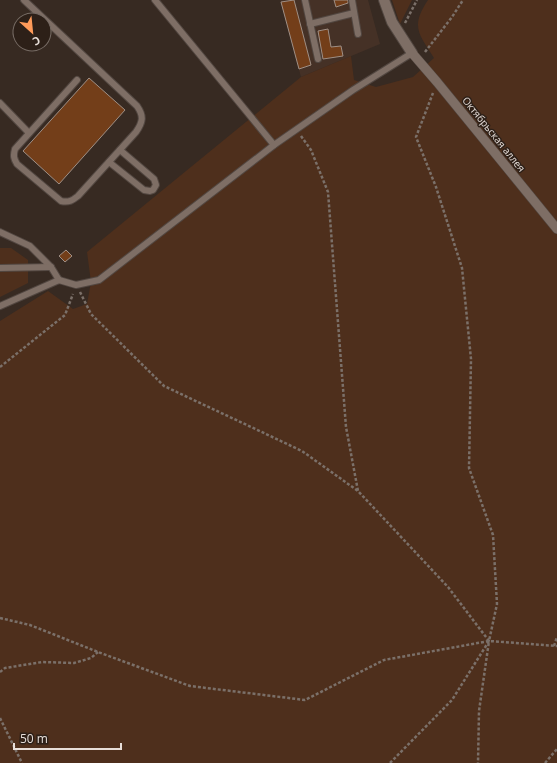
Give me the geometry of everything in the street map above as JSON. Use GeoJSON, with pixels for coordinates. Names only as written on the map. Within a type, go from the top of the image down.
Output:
{"type":"FeatureCollection","features":[{"type":"Feature","properties":{"kind":"street"},"geometry":{"type":"LineString","coordinates":[[384,0],[392,22],[415,57]]}},
{"type":"Feature","properties":{"kind":"street","name":"Октябрьская аллея"},"geometry":{"type":"LineString","coordinates":[[415,57],[557,229]]}},
{"type":"Feature","properties":{"kind":"lane"},"geometry":{"type":"LineString","coordinates":[[24,0],[141,111],[142,121],[140,127],[74,200],[65,202],[61,201],[18,164],[14,159],[14,149],[77,80]]}},
{"type":"Feature","properties":{"kind":"lane"},"geometry":{"type":"LineString","coordinates":[[156,0],[274,145]]}},
{"type":"Feature","properties":{"kind":"lane"},"geometry":{"type":"LineString","coordinates":[[305,0],[318,59]]}},
{"type":"Feature","properties":{"kind":"lane"},"geometry":{"type":"LineString","coordinates":[[352,0],[358,34]]}},
{"type":"Feature","properties":{"kind":"lane"},"geometry":{"type":"LineString","coordinates":[[310,24],[354,12]]}},
{"type":"Feature","properties":{"kind":"lane"},"geometry":{"type":"LineString","coordinates":[[0,306],[59,280],[76,285],[99,280],[274,145],[353,90],[415,57]]}},
{"type":"Feature","properties":{"kind":"lane"},"geometry":{"type":"LineString","coordinates":[[0,102],[29,134]]}},
{"type":"Feature","properties":{"kind":"lane"},"geometry":{"type":"LineString","coordinates":[[108,162],[144,190],[150,192],[153,190],[156,185],[154,179],[120,150]]}},
{"type":"Feature","properties":{"kind":"lane"},"geometry":{"type":"LineString","coordinates":[[0,232],[30,246],[51,267],[59,280]]}},
{"type":"Feature","properties":{"kind":"lane"},"geometry":{"type":"LineString","coordinates":[[0,268],[51,267]]}},
{"type":"Feature","properties":{"kind":"path"},"geometry":{"type":"LineString","coordinates":[[400,34],[417,0]]}},
{"type":"Feature","properties":{"kind":"path"},"geometry":{"type":"LineString","coordinates":[[415,57],[452,17],[462,0]]}},
{"type":"Feature","properties":{"kind":"path"},"geometry":{"type":"LineString","coordinates":[[437,82],[416,137],[436,187],[462,268],[471,359],[469,468],[493,535],[497,604],[489,641],[479,712],[478,763]]}},
{"type":"Feature","properties":{"kind":"path"},"geometry":{"type":"LineString","coordinates":[[297,129],[311,150],[328,192],[346,427],[358,491]]}},
{"type":"Feature","properties":{"kind":"path"},"geometry":{"type":"LineString","coordinates":[[76,285],[91,314],[164,386],[302,451],[358,491],[448,587],[489,641]]}},
{"type":"Feature","properties":{"kind":"path"},"geometry":{"type":"LineString","coordinates":[[0,367],[65,315],[76,285]]}},
{"type":"Feature","properties":{"kind":"path"},"geometry":{"type":"LineString","coordinates":[[0,618],[30,625],[190,686],[305,700],[384,660],[489,641],[556,646],[557,637]]}},
{"type":"Feature","properties":{"kind":"path"},"geometry":{"type":"LineString","coordinates":[[390,763],[452,700],[489,641]]}},
{"type":"Feature","properties":{"kind":"path"},"geometry":{"type":"LineString","coordinates":[[0,672],[5,668],[42,662],[74,663],[91,658],[98,652]]}},
{"type":"Feature","properties":{"kind":"path"},"geometry":{"type":"LineString","coordinates":[[0,718],[22,763]]}},
{"type":"Feature","properties":{"kind":"path"},"geometry":{"type":"LineString","coordinates":[[545,763],[557,749]]}},
{"type":"Feature","properties":{"kind":"shaded area"},"geometry":{"type":"Polygon","coordinates":[[[280,0],[368,0],[380,44],[301,77],[280,0]]]}},
{"type":"Feature","properties":{"kind":"shaded area"},"geometry":{"type":"Polygon","coordinates":[[[392,0],[412,0],[400,24],[392,0]]]}},
{"type":"Feature","properties":{"kind":"shaded area"},"geometry":{"type":"Polygon","coordinates":[[[428,0],[557,0],[557,763],[0,763],[0,321],[48,291],[73,309],[87,304],[91,282],[87,252],[301,77],[351,56],[354,80],[376,87],[413,77],[434,58],[424,43],[418,24],[422,9],[428,0]]]}},
{"type":"Feature","properties":{"kind":"shaded area"},"geometry":{"type":"Polygon","coordinates":[[[0,248],[11,248],[28,260],[28,283],[0,297],[0,248]]]}},
{"type":"Feature","properties":{"kind":"building"},"geometry":{"type":"Polygon","coordinates":[[[294,0],[311,65],[299,69],[281,2],[294,0]]]}},
{"type":"Feature","properties":{"kind":"building"},"geometry":{"type":"Polygon","coordinates":[[[334,0],[348,0],[348,3],[336,7],[334,0]]]}},
{"type":"Feature","properties":{"kind":"building"},"geometry":{"type":"Polygon","coordinates":[[[328,29],[331,47],[341,46],[343,56],[323,59],[318,31],[328,29]]]}},
{"type":"Feature","properties":{"kind":"building"},"geometry":{"type":"Polygon","coordinates":[[[89,78],[125,110],[59,184],[23,151],[89,78]]]}},
{"type":"Feature","properties":{"kind":"building"},"geometry":{"type":"Polygon","coordinates":[[[66,250],[72,256],[65,262],[59,256],[66,250]]]}}]}
